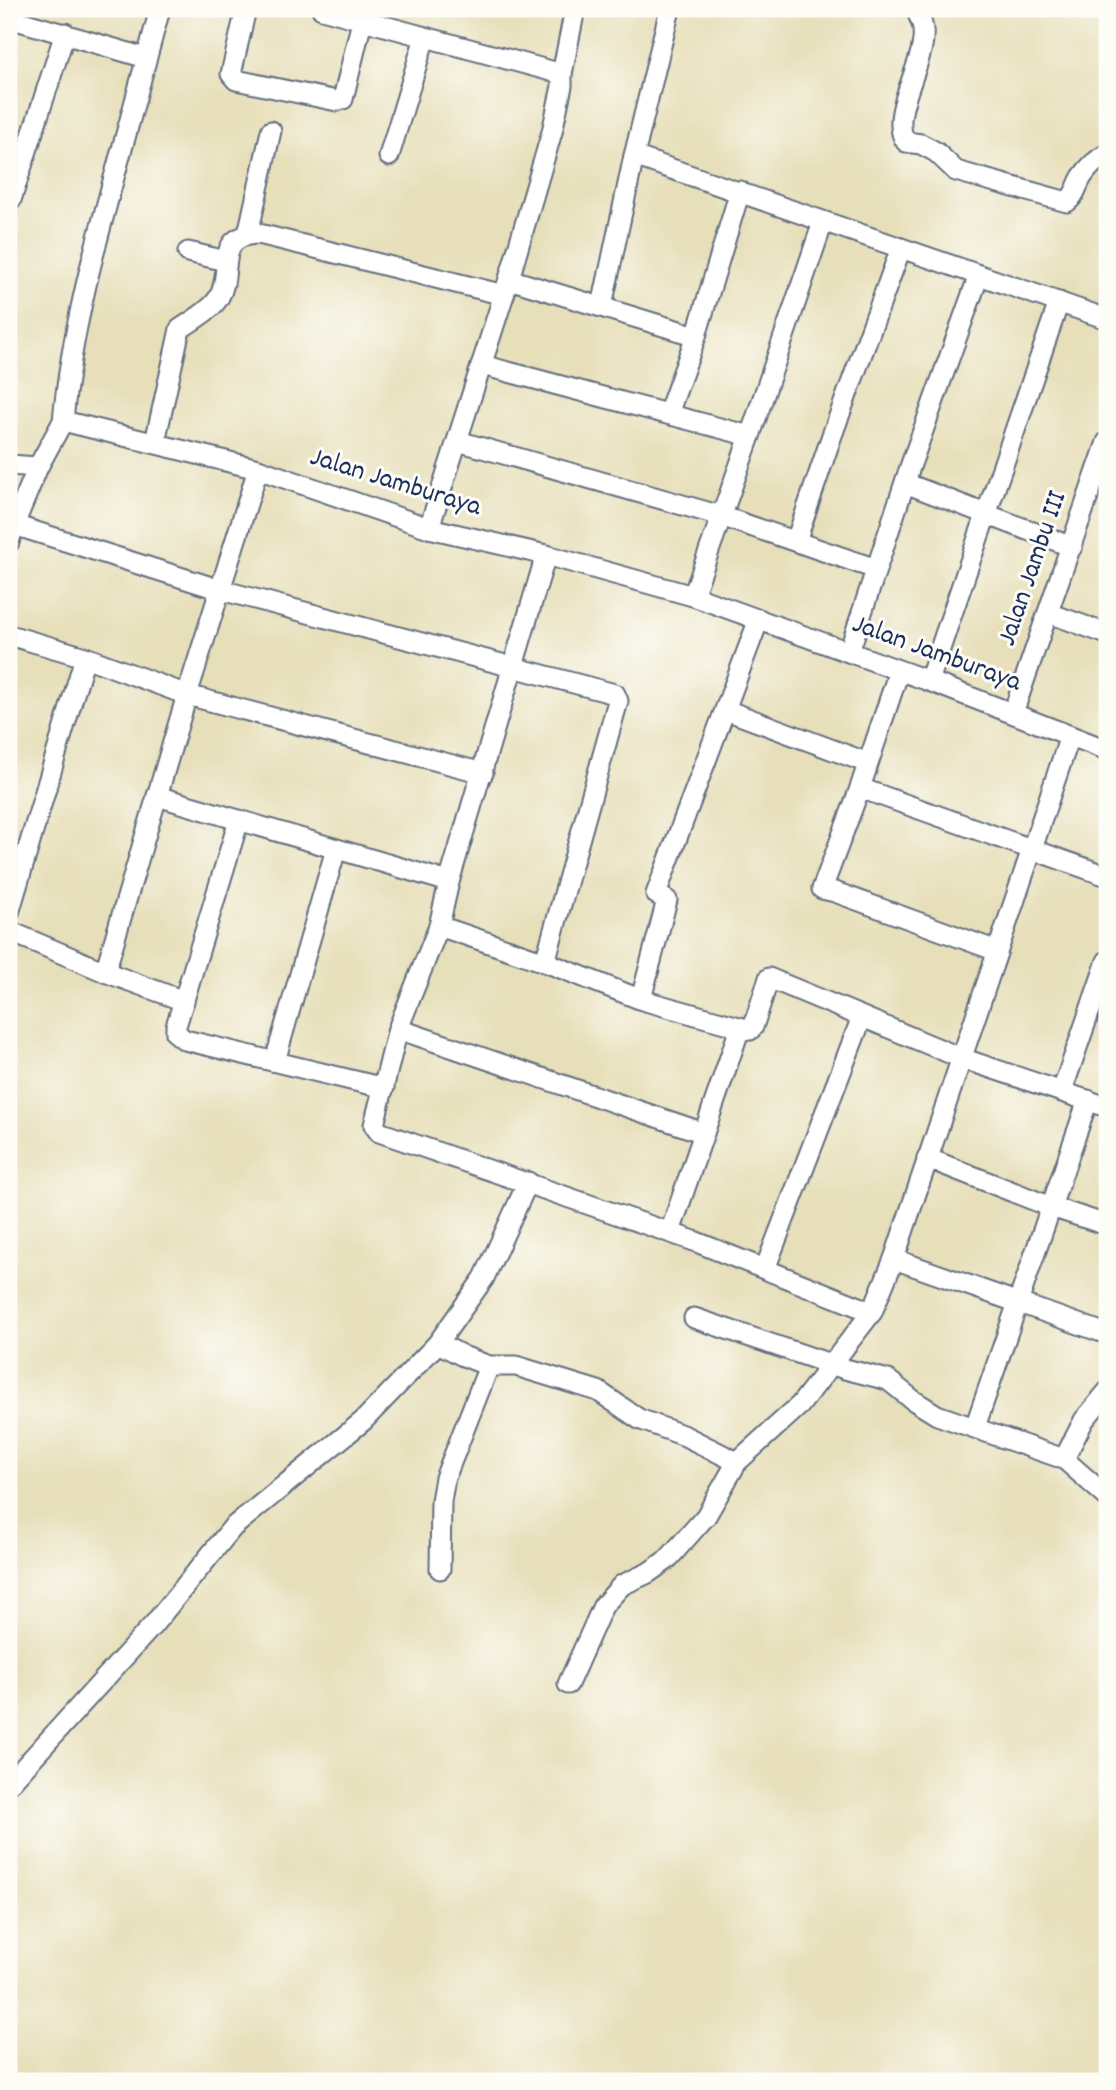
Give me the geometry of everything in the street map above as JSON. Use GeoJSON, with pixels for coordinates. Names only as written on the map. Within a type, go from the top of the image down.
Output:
{"type":"FeatureCollection","features":[{"type":"Feature","properties":{"kind":"street"},"geometry":{"type":"LineString","coordinates":[[160,9],[77,320],[68,368],[63,421],[38,467],[11,534],[618,696],[545,962]]}},
{"type":"Feature","properties":{"kind":"street"},"geometry":{"type":"LineString","coordinates":[[246,9],[231,74],[236,80],[337,101],[343,99],[362,21]]}},
{"type":"Feature","properties":{"kind":"street"},"geometry":{"type":"LineString","coordinates":[[321,9],[562,74]]}},
{"type":"Feature","properties":{"kind":"street"},"geometry":{"type":"LineString","coordinates":[[429,528],[507,287],[552,131],[575,9]]}},
{"type":"Feature","properties":{"kind":"street"},"geometry":{"type":"LineString","coordinates":[[602,306],[634,156],[670,9]]}},
{"type":"Feature","properties":{"kind":"street"},"geometry":{"type":"LineString","coordinates":[[916,9],[923,30],[921,48],[901,118],[901,134],[906,142],[920,144],[936,152],[956,171],[1067,202],[1073,198],[1082,177],[1098,158],[1107,153]]}},
{"type":"Feature","properties":{"kind":"street"},"geometry":{"type":"LineString","coordinates":[[9,18],[146,58]]}},
{"type":"Feature","properties":{"kind":"street"},"geometry":{"type":"LineString","coordinates":[[10,201],[65,33]]}},
{"type":"Feature","properties":{"kind":"street"},"geometry":{"type":"LineString","coordinates":[[389,156],[425,37]]}},
{"type":"Feature","properties":{"kind":"street"},"geometry":{"type":"LineString","coordinates":[[248,234],[271,131]]}},
{"type":"Feature","properties":{"kind":"street"},"geometry":{"type":"LineString","coordinates":[[634,156],[1107,319]]}},
{"type":"Feature","properties":{"kind":"street"},"geometry":{"type":"LineString","coordinates":[[668,414],[696,336],[740,191]]}},
{"type":"Feature","properties":{"kind":"street"},"geometry":{"type":"LineString","coordinates":[[693,596],[823,222]]}},
{"type":"Feature","properties":{"kind":"street"},"geometry":{"type":"LineString","coordinates":[[161,443],[188,334],[186,325],[214,304],[221,294],[232,243],[248,234],[259,234],[602,306],[696,336]]}},
{"type":"Feature","properties":{"kind":"street"},"geometry":{"type":"LineString","coordinates":[[796,541],[901,248]]}},
{"type":"Feature","properties":{"kind":"street"},"geometry":{"type":"LineString","coordinates":[[188,252],[226,261]]}},
{"type":"Feature","properties":{"kind":"street"},"geometry":{"type":"LineString","coordinates":[[849,652],[905,483],[979,275]]}},
{"type":"Feature","properties":{"kind":"street"},"geometry":{"type":"LineString","coordinates":[[929,681],[1059,302]]}},
{"type":"Feature","properties":{"kind":"street"},"geometry":{"type":"LineString","coordinates":[[482,365],[750,436]]}},
{"type":"Feature","properties":{"kind":"street","name":"Jalan Jamburaya"},"geometry":{"type":"LineString","coordinates":[[63,421],[258,469],[429,528],[546,555],[693,596],[929,681],[1107,750]]}},
{"type":"Feature","properties":{"kind":"street"},"geometry":{"type":"LineString","coordinates":[[458,441],[721,516],[876,569]]}},
{"type":"Feature","properties":{"kind":"street","name":"Jalan Jambu III"},"geometry":{"type":"LineString","coordinates":[[1013,713],[1107,442]]}},
{"type":"Feature","properties":{"kind":"street"},"geometry":{"type":"LineString","coordinates":[[9,465],[38,467]]}},
{"type":"Feature","properties":{"kind":"street"},"geometry":{"type":"LineString","coordinates":[[105,972],[187,695],[258,469]]}},
{"type":"Feature","properties":{"kind":"street"},"geometry":{"type":"LineString","coordinates":[[905,483],[1072,547]]}},
{"type":"Feature","properties":{"kind":"street"},"geometry":{"type":"LineString","coordinates":[[546,555],[449,882],[439,926],[398,1029],[374,1125],[379,1132],[670,1232],[872,1312]]}},
{"type":"Feature","properties":{"kind":"street"},"geometry":{"type":"LineString","coordinates":[[1049,613],[1107,634]]}},
{"type":"Feature","properties":{"kind":"street"},"geometry":{"type":"LineString","coordinates":[[641,999],[667,900],[656,894],[759,620]]}},
{"type":"Feature","properties":{"kind":"street"},"geometry":{"type":"LineString","coordinates":[[9,635],[85,657],[187,695],[483,773]]}},
{"type":"Feature","properties":{"kind":"street"},"geometry":{"type":"LineString","coordinates":[[9,913],[85,657]]}},
{"type":"Feature","properties":{"kind":"street"},"geometry":{"type":"LineString","coordinates":[[899,671],[860,788],[822,889],[835,891],[997,951]]}},
{"type":"Feature","properties":{"kind":"street"},"geometry":{"type":"LineString","coordinates":[[726,710],[868,762]]}},
{"type":"Feature","properties":{"kind":"street"},"geometry":{"type":"LineString","coordinates":[[568,1684],[603,1606],[621,1585],[648,1573],[668,1559],[706,1516],[737,1462],[800,1405],[872,1312],[894,1259],[1070,736]]}},
{"type":"Feature","properties":{"kind":"street"},"geometry":{"type":"LineString","coordinates":[[860,788],[1107,876]]}},
{"type":"Feature","properties":{"kind":"street"},"geometry":{"type":"LineString","coordinates":[[157,796],[449,882]]}},
{"type":"Feature","properties":{"kind":"street"},"geometry":{"type":"LineString","coordinates":[[239,820],[176,1026],[179,1036],[185,1040],[384,1088]]}},
{"type":"Feature","properties":{"kind":"street"},"geometry":{"type":"LineString","coordinates":[[275,1061],[337,849]]}},
{"type":"Feature","properties":{"kind":"street"},"geometry":{"type":"LineString","coordinates":[[439,926],[545,962],[641,999],[750,1030],[769,978],[961,1058],[1107,1107]]}},
{"type":"Feature","properties":{"kind":"street"},"geometry":{"type":"LineString","coordinates":[[9,931],[105,972],[184,1001]]}},
{"type":"Feature","properties":{"kind":"street"},"geometry":{"type":"LineString","coordinates":[[1062,1091],[1107,961]]}},
{"type":"Feature","properties":{"kind":"street"},"geometry":{"type":"LineString","coordinates":[[765,1269],[862,1017]]}},
{"type":"Feature","properties":{"kind":"street"},"geometry":{"type":"LineString","coordinates":[[670,1232],[740,1028]]}},
{"type":"Feature","properties":{"kind":"street"},"geometry":{"type":"LineString","coordinates":[[398,1029],[704,1133]]}},
{"type":"Feature","properties":{"kind":"street"},"geometry":{"type":"LineString","coordinates":[[975,1426],[1088,1100]]}},
{"type":"Feature","properties":{"kind":"street"},"geometry":{"type":"LineString","coordinates":[[927,1158],[1051,1207],[1107,1225]]}},
{"type":"Feature","properties":{"kind":"street"},"geometry":{"type":"LineString","coordinates":[[9,1784],[154,1625],[233,1527],[363,1421],[438,1343],[484,1278],[528,1182]]}},
{"type":"Feature","properties":{"kind":"street"},"geometry":{"type":"LineString","coordinates":[[894,1259],[1107,1334]]}},
{"type":"Feature","properties":{"kind":"street"},"geometry":{"type":"LineString","coordinates":[[694,1318],[888,1380],[937,1415],[1064,1459],[1107,1497]]}},
{"type":"Feature","properties":{"kind":"street"},"geometry":{"type":"LineString","coordinates":[[438,1343],[489,1366],[516,1366],[598,1391],[639,1419],[685,1436],[737,1462]]}},
{"type":"Feature","properties":{"kind":"street"},"geometry":{"type":"LineString","coordinates":[[440,1569],[441,1501],[445,1478],[489,1366]]}},
{"type":"Feature","properties":{"kind":"street"},"geometry":{"type":"LineString","coordinates":[[1064,1459],[1084,1420],[1107,1392]]}}]}
